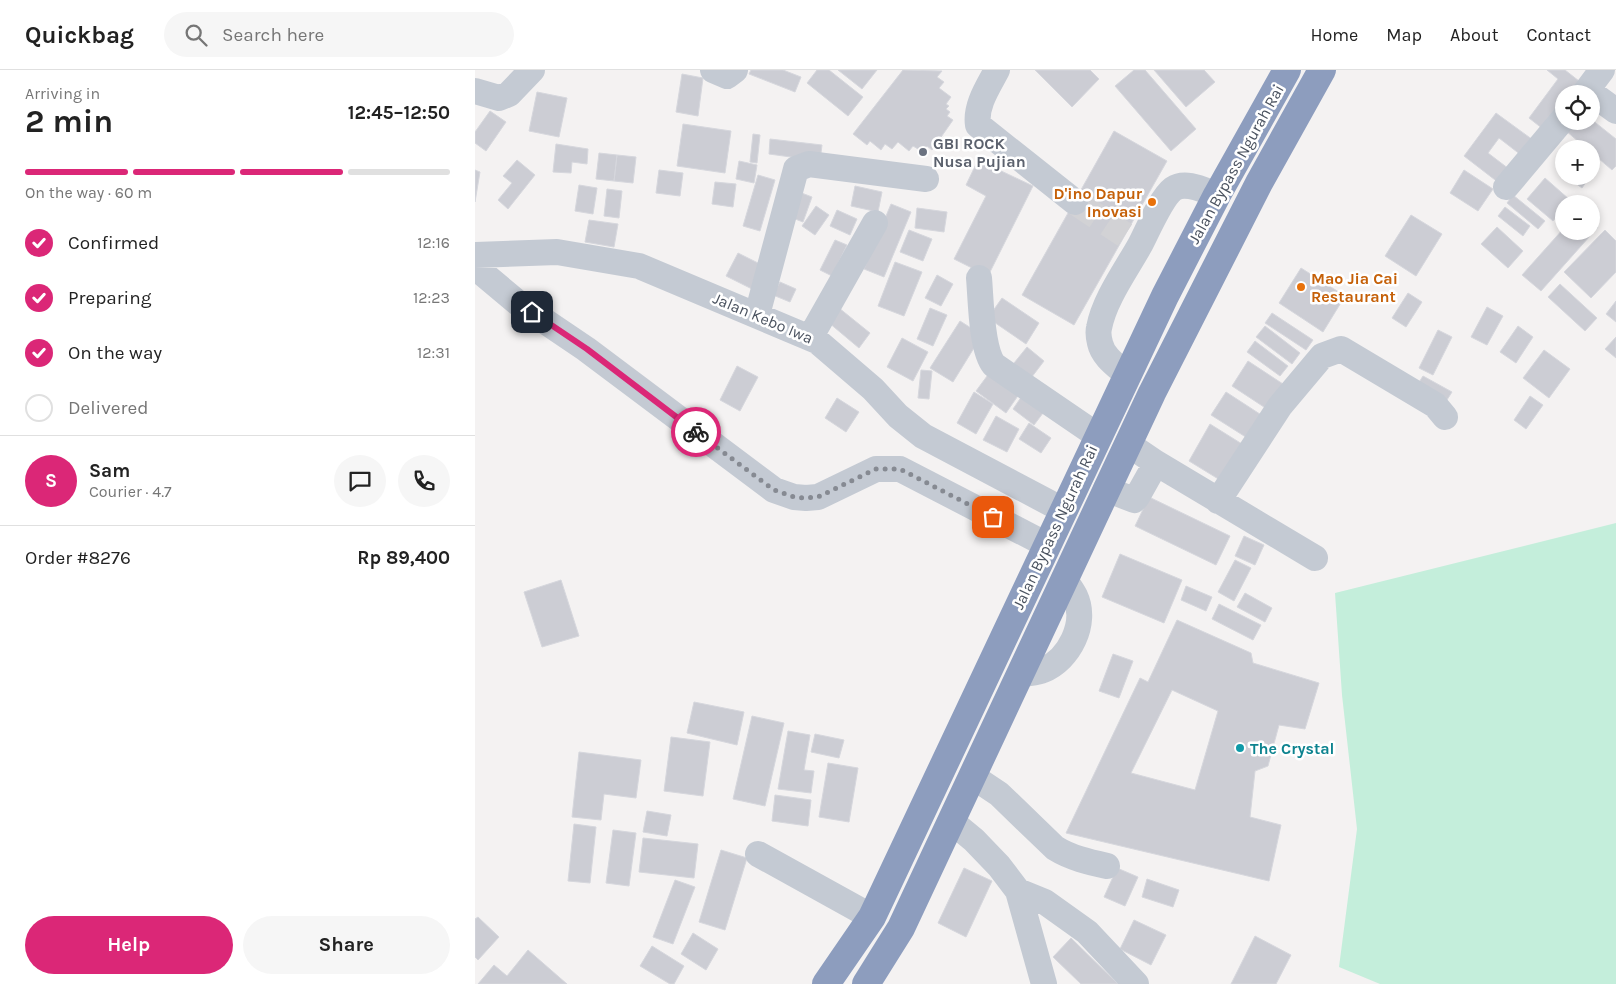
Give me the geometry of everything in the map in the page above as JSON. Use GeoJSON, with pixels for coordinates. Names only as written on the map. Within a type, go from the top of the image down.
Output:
{"type":"FeatureCollection","features":[{"type":"Feature","properties":{"kind":"highway","name":"Jalan Bypass Ngurah Rai"},"geometry":{"type":"LineString","coordinates":[[827,984],[872,917],[1165,296],[1217,196],[1287,70]]}},
{"type":"Feature","properties":{"kind":"highway","name":"Jalan Bypass Ngurah Rai"},"geometry":{"type":"LineString","coordinates":[[866,984],[901,928],[1152,393],[1255,192],[1323,70]]}},
{"type":"Feature","properties":{"kind":"street"},"geometry":{"type":"LineString","coordinates":[[475,91],[499,98],[509,94],[532,70]]}},
{"type":"Feature","properties":{"kind":"street"},"geometry":{"type":"LineString","coordinates":[[713,70],[727,76],[735,70]]}},
{"type":"Feature","properties":{"kind":"street"},"geometry":{"type":"LineString","coordinates":[[997,70],[978,108],[978,125],[1075,202]]}},
{"type":"Feature","properties":{"kind":"street"},"geometry":{"type":"LineString","coordinates":[[1594,79],[1616,111]]}},
{"type":"Feature","properties":{"kind":"street"},"geometry":{"type":"LineString","coordinates":[[1506,187],[1555,129]]}},
{"type":"Feature","properties":{"kind":"street"},"geometry":{"type":"LineString","coordinates":[[757,316],[796,169],[809,164],[926,179]]}},
{"type":"Feature","properties":{"kind":"street"},"geometry":{"type":"LineString","coordinates":[[1127,375],[1104,353],[1100,342],[1099,329],[1132,241],[1173,189],[1183,186],[1194,187],[1217,196]]}},
{"type":"Feature","properties":{"kind":"street"},"geometry":{"type":"LineString","coordinates":[[810,338],[875,223]]}},
{"type":"Feature","properties":{"kind":"street","name":"Jalan Kebo Iwa"},"geometry":{"type":"LineString","coordinates":[[475,255],[557,252],[639,266],[817,341],[873,389],[898,416],[923,436],[1063,510]]}},
{"type":"Feature","properties":{"kind":"street"},"geometry":{"type":"LineString","coordinates":[[475,266],[518,303],[587,349],[774,490],[794,497],[818,497],[876,469],[900,469],[1047,545]]}},
{"type":"Feature","properties":{"kind":"street"},"geometry":{"type":"LineString","coordinates":[[979,278],[989,359],[994,365],[1098,436]]}},
{"type":"Feature","properties":{"kind":"street"},"geometry":{"type":"LineString","coordinates":[[1218,501],[1280,406],[1322,356],[1341,349],[1435,405],[1445,416]]}},
{"type":"Feature","properties":{"kind":"street"},"geometry":{"type":"LineString","coordinates":[[1128,444],[1218,501],[1315,558]]}},
{"type":"Feature","properties":{"kind":"street"},"geometry":{"type":"LineString","coordinates":[[1106,489],[1134,500],[1151,472]]}},
{"type":"Feature","properties":{"kind":"street"},"geometry":{"type":"LineString","coordinates":[[972,776],[999,794],[1055,848],[1077,859],[1107,866]]}},
{"type":"Feature","properties":{"kind":"street"},"geometry":{"type":"LineString","coordinates":[[951,821],[974,840],[999,866],[1018,892],[1044,984]]}},
{"type":"Feature","properties":{"kind":"street"},"geometry":{"type":"LineString","coordinates":[[758,854],[872,917]]}},
{"type":"Feature","properties":{"kind":"street"},"geometry":{"type":"LineString","coordinates":[[1018,892],[1045,902],[1087,932],[1136,984]]}},
{"type":"Feature","properties":{"kind":"green space"},"geometry":{"type":"Polygon","coordinates":[[[1616,523],[1616,984],[1380,984],[1339,967],[1357,829],[1342,695],[1335,593],[1616,523]]]}},
{"type":"Feature","properties":{"kind":"building"},"geometry":{"type":"Polygon","coordinates":[[[751,70],[783,70],[801,77],[795,92],[749,74],[751,70]]]}},
{"type":"Feature","properties":{"kind":"building"},"geometry":{"type":"Polygon","coordinates":[[[817,70],[829,70],[863,97],[848,116],[807,83],[817,70]]]}},
{"type":"Feature","properties":{"kind":"building"},"geometry":{"type":"Polygon","coordinates":[[[838,70],[877,70],[862,89],[838,70]]]}},
{"type":"Feature","properties":{"kind":"building"},"geometry":{"type":"Polygon","coordinates":[[[903,70],[942,71],[937,77],[944,82],[939,88],[951,97],[946,104],[949,106],[946,109],[950,112],[947,116],[953,120],[932,150],[927,146],[923,152],[913,146],[909,151],[898,142],[892,149],[885,144],[881,150],[870,141],[867,145],[853,134],[903,70]]]}},
{"type":"Feature","properties":{"kind":"building"},"geometry":{"type":"Polygon","coordinates":[[[1035,70],[1090,70],[1099,79],[1072,107],[1035,70]]]}},
{"type":"Feature","properties":{"kind":"building"},"geometry":{"type":"Polygon","coordinates":[[[1134,70],[1145,70],[1196,129],[1171,151],[1115,86],[1134,70]]]}},
{"type":"Feature","properties":{"kind":"building"},"geometry":{"type":"Polygon","coordinates":[[[1154,70],[1204,70],[1215,82],[1186,107],[1154,70]]]}},
{"type":"Feature","properties":{"kind":"building"},"geometry":{"type":"Polygon","coordinates":[[[1547,70],[1565,70],[1579,81],[1576,85],[1555,85],[1555,114],[1543,129],[1529,118],[1558,79],[1547,70]]]}},
{"type":"Feature","properties":{"kind":"building"},"geometry":{"type":"Polygon","coordinates":[[[682,74],[703,78],[698,116],[676,112],[682,74]]]}},
{"type":"Feature","properties":{"kind":"building"},"geometry":{"type":"Polygon","coordinates":[[[537,92],[567,98],[559,137],[529,131],[537,92]]]}},
{"type":"Feature","properties":{"kind":"building"},"geometry":{"type":"Polygon","coordinates":[[[490,111],[506,122],[486,151],[475,143],[475,132],[490,111]]]}},
{"type":"Feature","properties":{"kind":"building"},"geometry":{"type":"Polygon","coordinates":[[[1496,113],[1533,140],[1521,155],[1499,138],[1488,153],[1509,169],[1499,183],[1464,156],[1496,113]]]}},
{"type":"Feature","properties":{"kind":"building"},"geometry":{"type":"Polygon","coordinates":[[[683,124],[731,131],[725,173],[677,166],[683,124]]]}},
{"type":"Feature","properties":{"kind":"building"},"geometry":{"type":"Polygon","coordinates":[[[1600,126],[1616,139],[1616,166],[1612,170],[1600,160],[1600,140],[1577,140],[1565,130],[1600,130],[1600,126]]]}},
{"type":"Feature","properties":{"kind":"building"},"geometry":{"type":"Polygon","coordinates":[[[1114,131],[1167,161],[1074,325],[1022,295],[1114,131]]]}},
{"type":"Feature","properties":{"kind":"building"},"geometry":{"type":"Polygon","coordinates":[[[753,134],[760,135],[757,163],[750,162],[753,134]]]}},
{"type":"Feature","properties":{"kind":"building"},"geometry":{"type":"Polygon","coordinates":[[[770,139],[822,145],[820,161],[769,154],[770,139]]]}},
{"type":"Feature","properties":{"kind":"building"},"geometry":{"type":"Polygon","coordinates":[[[556,144],[588,149],[587,164],[572,162],[571,173],[553,172],[556,144]]]}},
{"type":"Feature","properties":{"kind":"building"},"geometry":{"type":"Polygon","coordinates":[[[599,153],[617,155],[614,181],[596,179],[599,153]]]}},
{"type":"Feature","properties":{"kind":"building"},"geometry":{"type":"Polygon","coordinates":[[[617,155],[636,157],[633,183],[614,181],[617,155]]]}},
{"type":"Feature","properties":{"kind":"building"},"geometry":{"type":"Polygon","coordinates":[[[517,160],[535,175],[508,209],[498,200],[512,183],[503,176],[517,160]]]}},
{"type":"Feature","properties":{"kind":"building"},"geometry":{"type":"Polygon","coordinates":[[[978,160],[1033,186],[988,276],[954,259],[986,196],[966,185],[978,160]]]}},
{"type":"Feature","properties":{"kind":"building"},"geometry":{"type":"Polygon","coordinates":[[[739,161],[757,165],[754,183],[736,179],[739,161]]]}},
{"type":"Feature","properties":{"kind":"building"},"geometry":{"type":"Polygon","coordinates":[[[475,170],[480,172],[475,202],[475,170]]]}},
{"type":"Feature","properties":{"kind":"building"},"geometry":{"type":"Polygon","coordinates":[[[659,170],[683,173],[680,196],[656,193],[659,170]]]}},
{"type":"Feature","properties":{"kind":"building"},"geometry":{"type":"Polygon","coordinates":[[[1464,170],[1493,189],[1478,211],[1450,193],[1464,170]]]}},
{"type":"Feature","properties":{"kind":"building"},"geometry":{"type":"Polygon","coordinates":[[[758,175],[775,180],[760,231],[743,226],[758,175]]]}},
{"type":"Feature","properties":{"kind":"building"},"geometry":{"type":"Polygon","coordinates":[[[1545,178],[1564,195],[1555,195],[1555,218],[1553,221],[1527,199],[1545,178]]]}},
{"type":"Feature","properties":{"kind":"building"},"geometry":{"type":"Polygon","coordinates":[[[715,182],[736,184],[733,207],[712,204],[715,182]]]}},
{"type":"Feature","properties":{"kind":"building"},"geometry":{"type":"Polygon","coordinates":[[[579,185],[597,188],[593,214],[575,211],[579,185]]]}},
{"type":"Feature","properties":{"kind":"building"},"geometry":{"type":"Polygon","coordinates":[[[855,186],[882,192],[878,212],[851,206],[855,186]]]}},
{"type":"Feature","properties":{"kind":"building"},"geometry":{"type":"Polygon","coordinates":[[[607,189],[622,191],[619,218],[604,216],[607,189]]]}},
{"type":"Feature","properties":{"kind":"building"},"geometry":{"type":"Polygon","coordinates":[[[799,192],[812,197],[803,222],[790,217],[799,192]]]}},
{"type":"Feature","properties":{"kind":"building"},"geometry":{"type":"Polygon","coordinates":[[[1513,195],[1545,221],[1538,229],[1507,203],[1513,195]]]}},
{"type":"Feature","properties":{"kind":"building"},"geometry":{"type":"Polygon","coordinates":[[[891,204],[911,212],[884,277],[864,269],[891,204]]]}},
{"type":"Feature","properties":{"kind":"building"},"geometry":{"type":"Polygon","coordinates":[[[816,206],[829,215],[815,235],[802,226],[816,206]]]}},
{"type":"Feature","properties":{"kind":"building"},"geometry":{"type":"Polygon","coordinates":[[[1505,207],[1530,226],[1523,236],[1498,216],[1505,207]]]}},
{"type":"Feature","properties":{"kind":"building"},"geometry":{"type":"Polygon","coordinates":[[[917,208],[947,212],[944,232],[915,228],[917,208]]]}},
{"type":"Feature","properties":{"kind":"building"},"geometry":{"type":"Polygon","coordinates":[[[837,210],[857,219],[850,235],[830,226],[837,210]]]}},
{"type":"Feature","properties":{"kind":"building"},"geometry":{"type":"Polygon","coordinates":[[[1411,215],[1442,234],[1416,276],[1385,256],[1411,215]]]}},
{"type":"Feature","properties":{"kind":"building"},"geometry":{"type":"Polygon","coordinates":[[[589,220],[618,224],[614,247],[585,242],[589,220]]]}},
{"type":"Feature","properties":{"kind":"building"},"geometry":{"type":"Polygon","coordinates":[[[1497,227],[1523,251],[1508,268],[1481,244],[1497,227]]]}},
{"type":"Feature","properties":{"kind":"building"},"geometry":{"type":"Polygon","coordinates":[[[909,230],[932,239],[923,261],[900,252],[909,230]]]}},
{"type":"Feature","properties":{"kind":"building"},"geometry":{"type":"Polygon","coordinates":[[[1605,230],[1616,241],[1616,272],[1591,298],[1564,272],[1595,240],[1600,240],[1600,235],[1605,230]]]}},
{"type":"Feature","properties":{"kind":"building"},"geometry":{"type":"Polygon","coordinates":[[[1555,238],[1555,240],[1586,240],[1541,291],[1522,275],[1555,238]]]}},
{"type":"Feature","properties":{"kind":"building"},"geometry":{"type":"Polygon","coordinates":[[[835,240],[847,245],[832,276],[820,270],[835,240]]]}},
{"type":"Feature","properties":{"kind":"building"},"geometry":{"type":"Polygon","coordinates":[[[738,253],[764,266],[752,289],[726,276],[738,253]]]}},
{"type":"Feature","properties":{"kind":"building"},"geometry":{"type":"Polygon","coordinates":[[[895,262],[922,272],[904,316],[878,306],[895,262]]]}},
{"type":"Feature","properties":{"kind":"building"},"geometry":{"type":"Polygon","coordinates":[[[1301,268],[1345,296],[1323,332],[1279,303],[1301,268]]]}},
{"type":"Feature","properties":{"kind":"building"},"geometry":{"type":"Polygon","coordinates":[[[937,275],[953,284],[941,306],[925,298],[937,275]]]}},
{"type":"Feature","properties":{"kind":"building"},"geometry":{"type":"Polygon","coordinates":[[[780,282],[796,289],[790,302],[773,295],[780,282]]]}},
{"type":"Feature","properties":{"kind":"building"},"geometry":{"type":"Polygon","coordinates":[[[1560,284],[1597,318],[1585,331],[1548,297],[1560,284]]]}},
{"type":"Feature","properties":{"kind":"building"},"geometry":{"type":"Polygon","coordinates":[[[1408,293],[1422,302],[1406,327],[1392,318],[1408,293]]]}},
{"type":"Feature","properties":{"kind":"building"},"geometry":{"type":"Polygon","coordinates":[[[1002,298],[1039,323],[1026,344],[988,318],[1002,298]]]}},
{"type":"Feature","properties":{"kind":"building"},"geometry":{"type":"Polygon","coordinates":[[[1616,301],[1616,322],[1606,314],[1616,301]]]}},
{"type":"Feature","properties":{"kind":"building"},"geometry":{"type":"Polygon","coordinates":[[[1487,307],[1503,316],[1487,345],[1471,337],[1487,307]]]}},
{"type":"Feature","properties":{"kind":"building"},"geometry":{"type":"Polygon","coordinates":[[[839,308],[870,333],[859,348],[828,322],[839,308]]]}},
{"type":"Feature","properties":{"kind":"building"},"geometry":{"type":"Polygon","coordinates":[[[930,308],[947,315],[933,346],[917,339],[930,308]]]}},
{"type":"Feature","properties":{"kind":"building"},"geometry":{"type":"Polygon","coordinates":[[[1272,313],[1313,340],[1306,350],[1265,323],[1272,313]]]}},
{"type":"Feature","properties":{"kind":"building"},"geometry":{"type":"Polygon","coordinates":[[[960,321],[982,335],[953,382],[930,368],[960,321]]]}},
{"type":"Feature","properties":{"kind":"building"},"geometry":{"type":"Polygon","coordinates":[[[1265,326],[1300,353],[1292,364],[1256,337],[1265,326]]]}},
{"type":"Feature","properties":{"kind":"building"},"geometry":{"type":"Polygon","coordinates":[[[1518,326],[1533,337],[1516,363],[1500,352],[1518,326]]]}},
{"type":"Feature","properties":{"kind":"building"},"geometry":{"type":"Polygon","coordinates":[[[1438,330],[1452,337],[1433,375],[1419,368],[1438,330]]]}},
{"type":"Feature","properties":{"kind":"building"},"geometry":{"type":"Polygon","coordinates":[[[1616,337],[1616,358],[1605,349],[1616,337]]]}},
{"type":"Feature","properties":{"kind":"building"},"geometry":{"type":"Polygon","coordinates":[[[902,338],[928,352],[913,381],[887,367],[902,338]]]}},
{"type":"Feature","properties":{"kind":"building"},"geometry":{"type":"Polygon","coordinates":[[[1255,341],[1288,366],[1280,376],[1247,352],[1255,341]]]}},
{"type":"Feature","properties":{"kind":"building"},"geometry":{"type":"Polygon","coordinates":[[[1027,347],[1044,361],[1028,382],[1010,368],[1027,347]]]}},
{"type":"Feature","properties":{"kind":"building"},"geometry":{"type":"Polygon","coordinates":[[[1544,350],[1570,369],[1549,398],[1523,378],[1544,350]]]}},
{"type":"Feature","properties":{"kind":"building"},"geometry":{"type":"Polygon","coordinates":[[[1248,361],[1283,384],[1267,409],[1232,386],[1248,361]]]}},
{"type":"Feature","properties":{"kind":"building"},"geometry":{"type":"Polygon","coordinates":[[[737,366],[758,377],[740,411],[720,400],[737,366]]]}},
{"type":"Feature","properties":{"kind":"building"},"geometry":{"type":"Polygon","coordinates":[[[993,368],[1022,390],[1006,413],[976,391],[993,368]]]}},
{"type":"Feature","properties":{"kind":"building"},"geometry":{"type":"Polygon","coordinates":[[[921,370],[932,371],[929,399],[918,398],[921,370]]]}},
{"type":"Feature","properties":{"kind":"building"},"geometry":{"type":"Polygon","coordinates":[[[1423,376],[1452,392],[1445,403],[1416,387],[1423,376]]]}},
{"type":"Feature","properties":{"kind":"building"},"geometry":{"type":"Polygon","coordinates":[[[974,392],[993,404],[976,434],[957,423],[974,392]]]}},
{"type":"Feature","properties":{"kind":"building"},"geometry":{"type":"Polygon","coordinates":[[[1226,392],[1266,418],[1252,441],[1211,415],[1226,392]]]}},
{"type":"Feature","properties":{"kind":"building"},"geometry":{"type":"Polygon","coordinates":[[[1024,393],[1046,409],[1034,425],[1013,409],[1024,393]]]}},
{"type":"Feature","properties":{"kind":"building"},"geometry":{"type":"Polygon","coordinates":[[[1530,396],[1543,405],[1526,429],[1514,420],[1530,396]]]}},
{"type":"Feature","properties":{"kind":"building"},"geometry":{"type":"Polygon","coordinates":[[[837,398],[859,412],[846,432],[825,418],[837,398]]]}},
{"type":"Feature","properties":{"kind":"building"},"geometry":{"type":"Polygon","coordinates":[[[996,416],[1019,429],[1007,452],[983,440],[996,416]]]}},
{"type":"Feature","properties":{"kind":"building"},"geometry":{"type":"Polygon","coordinates":[[[1029,423],[1051,438],[1041,453],[1019,439],[1029,423]]]}},
{"type":"Feature","properties":{"kind":"building"},"geometry":{"type":"Polygon","coordinates":[[[1210,424],[1242,444],[1220,480],[1189,461],[1210,424]]]}},
{"type":"Feature","properties":{"kind":"building"},"geometry":{"type":"Polygon","coordinates":[[[1149,497],[1230,536],[1216,565],[1135,526],[1149,497]]]}},
{"type":"Feature","properties":{"kind":"building"},"geometry":{"type":"Polygon","coordinates":[[[1244,536],[1264,545],[1255,565],[1235,556],[1244,536]]]}},
{"type":"Feature","properties":{"kind":"building"},"geometry":{"type":"Polygon","coordinates":[[[1120,554],[1182,580],[1164,623],[1102,597],[1120,554]]]}},
{"type":"Feature","properties":{"kind":"building"},"geometry":{"type":"Polygon","coordinates":[[[1235,560],[1251,568],[1234,601],[1218,592],[1235,560]]]}},
{"type":"Feature","properties":{"kind":"building"},"geometry":{"type":"Polygon","coordinates":[[[561,580],[579,636],[542,647],[524,592],[561,580]]]}},
{"type":"Feature","properties":{"kind":"building"},"geometry":{"type":"Polygon","coordinates":[[[1186,586],[1212,597],[1206,611],[1181,600],[1186,586]]]}},
{"type":"Feature","properties":{"kind":"building"},"geometry":{"type":"Polygon","coordinates":[[[1245,593],[1272,608],[1265,622],[1237,607],[1245,593]]]}},
{"type":"Feature","properties":{"kind":"building"},"geometry":{"type":"Polygon","coordinates":[[[1219,604],[1261,625],[1253,640],[1212,619],[1219,604]]]}},
{"type":"Feature","properties":{"kind":"building","name":"The Crystal"},"geometry":{"type":"Polygon","coordinates":[[[1177,620],[1251,653],[1253,663],[1319,683],[1305,729],[1279,725],[1268,766],[1255,771],[1250,817],[1281,825],[1269,881],[1066,833],[1140,678],[1148,682],[1177,620]],[[1172,690],[1131,773],[1195,790],[1218,711],[1172,690]]]}},
{"type":"Feature","properties":{"kind":"building"},"geometry":{"type":"Polygon","coordinates":[[[1113,654],[1133,661],[1119,698],[1099,691],[1113,654]]]}},
{"type":"Feature","properties":{"kind":"building"},"geometry":{"type":"Polygon","coordinates":[[[694,702],[744,712],[737,745],[687,733],[694,702]]]}},
{"type":"Feature","properties":{"kind":"building"},"geometry":{"type":"Polygon","coordinates":[[[752,716],[784,723],[765,806],[733,799],[752,716]]]}},
{"type":"Feature","properties":{"kind":"building"},"geometry":{"type":"Polygon","coordinates":[[[788,731],[810,735],[804,770],[814,771],[811,793],[778,789],[788,731]]]}},
{"type":"Feature","properties":{"kind":"building"},"geometry":{"type":"Polygon","coordinates":[[[815,734],[844,740],[839,758],[811,752],[815,734]]]}},
{"type":"Feature","properties":{"kind":"building"},"geometry":{"type":"Polygon","coordinates":[[[671,737],[710,742],[703,796],[664,791],[671,737]]]}},
{"type":"Feature","properties":{"kind":"building"},"geometry":{"type":"Polygon","coordinates":[[[579,752],[641,760],[636,798],[604,794],[601,820],[572,817],[579,752]]]}},
{"type":"Feature","properties":{"kind":"building"},"geometry":{"type":"Polygon","coordinates":[[[828,763],[858,768],[849,822],[819,817],[828,763]]]}},
{"type":"Feature","properties":{"kind":"building"},"geometry":{"type":"Polygon","coordinates":[[[775,795],[811,800],[808,826],[772,821],[775,795]]]}},
{"type":"Feature","properties":{"kind":"building"},"geometry":{"type":"Polygon","coordinates":[[[647,811],[671,815],[667,836],[643,832],[647,811]]]}},
{"type":"Feature","properties":{"kind":"building"},"geometry":{"type":"Polygon","coordinates":[[[574,824],[596,827],[590,883],[568,881],[574,824]]]}},
{"type":"Feature","properties":{"kind":"building"},"geometry":{"type":"Polygon","coordinates":[[[613,830],[636,833],[629,886],[606,883],[613,830]]]}},
{"type":"Feature","properties":{"kind":"building"},"geometry":{"type":"Polygon","coordinates":[[[643,838],[698,844],[694,878],[639,872],[643,838]]]}},
{"type":"Feature","properties":{"kind":"building"},"geometry":{"type":"Polygon","coordinates":[[[721,850],[747,858],[725,930],[699,922],[721,850]]]}},
{"type":"Feature","properties":{"kind":"building"},"geometry":{"type":"Polygon","coordinates":[[[964,868],[992,881],[966,937],[938,923],[964,868]]]}},
{"type":"Feature","properties":{"kind":"building"},"geometry":{"type":"Polygon","coordinates":[[[1117,868],[1138,877],[1125,906],[1104,897],[1117,868]]]}},
{"type":"Feature","properties":{"kind":"building"},"geometry":{"type":"Polygon","coordinates":[[[1147,879],[1179,890],[1173,907],[1142,897],[1147,879]]]}},
{"type":"Feature","properties":{"kind":"building"},"geometry":{"type":"Polygon","coordinates":[[[675,880],[695,887],[673,944],[653,937],[675,880]]]}},
{"type":"Feature","properties":{"kind":"building"},"geometry":{"type":"Polygon","coordinates":[[[478,917],[499,937],[478,960],[475,957],[475,919],[478,917]]]}},
{"type":"Feature","properties":{"kind":"building"},"geometry":{"type":"Polygon","coordinates":[[[1134,920],[1166,935],[1151,965],[1120,949],[1134,920]]]}},
{"type":"Feature","properties":{"kind":"building"},"geometry":{"type":"Polygon","coordinates":[[[693,933],[718,949],[706,970],[681,954],[693,933]]]}},
{"type":"Feature","properties":{"kind":"building"},"geometry":{"type":"Polygon","coordinates":[[[1255,936],[1291,955],[1276,984],[1231,984],[1255,936]]]}},
{"type":"Feature","properties":{"kind":"building"},"geometry":{"type":"Polygon","coordinates":[[[1071,938],[1118,984],[1081,984],[1053,957],[1071,938]]]}},
{"type":"Feature","properties":{"kind":"building"},"geometry":{"type":"Polygon","coordinates":[[[652,946],[684,966],[674,984],[670,984],[640,966],[652,946]]]}},
{"type":"Feature","properties":{"kind":"building"},"geometry":{"type":"Polygon","coordinates":[[[528,950],[567,984],[478,984],[494,965],[507,976],[528,950]]]}},
{"type":"Feature","properties":{"kind":"tunnel"},"geometry":{"type":"LineString","coordinates":[[1075,202],[1125,235]]}},
{"type":"Feature","properties":{"kind":"way so far"},"geometry":{"type":"LineString","coordinates":[[696,432],[774,490],[794,497],[818,497],[876,469],[900,469],[993,517]]}},
{"type":"Feature","properties":{"kind":"place","name":"GBI ROCK Nusa Pujian"},"geometry":{"type":"Point","coordinates":[923,152]}},
{"type":"Feature","properties":{"kind":"place","name":"D'ino Dapur Inovasi"},"geometry":{"type":"Point","coordinates":[1152,202]}},
{"type":"Feature","properties":{"kind":"place","name":"Mao Jia Cai Restaurant"},"geometry":{"type":"Point","coordinates":[1301,287]}},
{"type":"Feature","properties":{"kind":"place","name":"The Crystal"},"geometry":{"type":"Point","coordinates":[1240,748]}},
{"type":"Feature","properties":{"kind":"route"},"geometry":{"type":"LineString","coordinates":[[532,312],[587,349],[696,432]]}}]}
